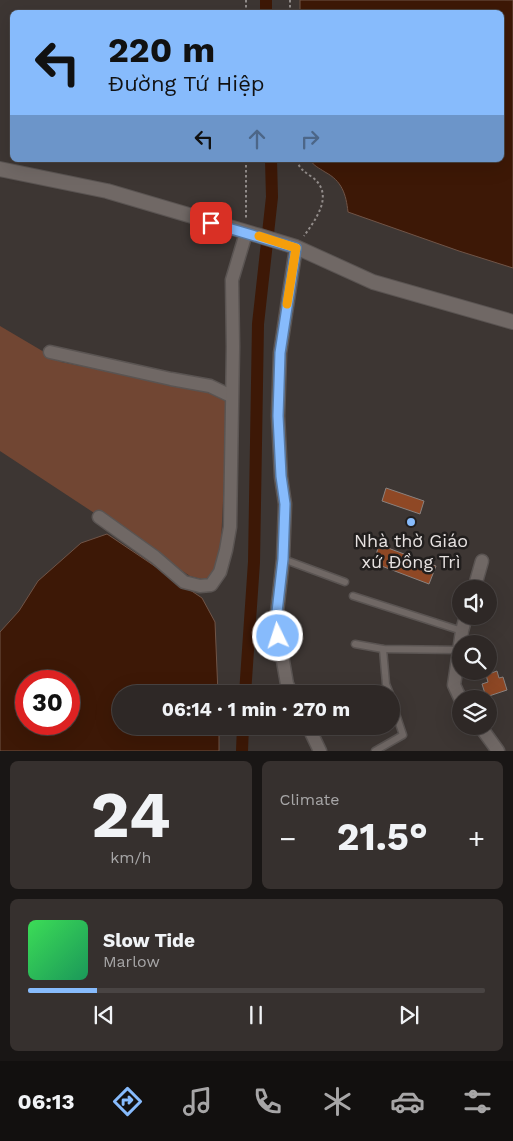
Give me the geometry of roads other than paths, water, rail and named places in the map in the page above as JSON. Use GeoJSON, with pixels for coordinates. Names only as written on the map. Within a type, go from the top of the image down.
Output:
{"type":"FeatureCollection","features":[{"type":"Feature","properties":{"kind":"street"},"geometry":{"type":"LineString","coordinates":[[0,169],[107,191],[292,246],[373,282],[513,322]]}},
{"type":"Feature","properties":{"kind":"street"},"geometry":{"type":"LineString","coordinates":[[99,518],[155,557],[184,582],[200,586],[211,585],[220,572],[230,527],[232,498],[232,280],[253,235]]}},
{"type":"Feature","properties":{"kind":"street"},"geometry":{"type":"LineString","coordinates":[[288,685],[276,621],[283,559],[285,504],[281,476],[278,416],[280,353],[292,246]]}},
{"type":"Feature","properties":{"kind":"street"},"geometry":{"type":"LineString","coordinates":[[50,352],[171,380],[210,386],[231,396]]}},
{"type":"Feature","properties":{"kind":"street"},"geometry":{"type":"LineString","coordinates":[[477,580],[482,561]]}},
{"type":"Feature","properties":{"kind":"street"},"geometry":{"type":"LineString","coordinates":[[461,635],[464,625]]}},
{"type":"Feature","properties":{"kind":"street"},"geometry":{"type":"LineString","coordinates":[[312,735],[320,751]]}},
{"type":"Feature","properties":{"kind":"street"},"geometry":{"type":"LineString","coordinates":[[486,735],[498,751]]}},
{"type":"Feature","properties":{"kind":"lane"},"geometry":{"type":"LineString","coordinates":[[283,559],[346,582]]}},
{"type":"Feature","properties":{"kind":"lane"},"geometry":{"type":"LineString","coordinates":[[353,596],[462,631]]}},
{"type":"Feature","properties":{"kind":"lane"},"geometry":{"type":"LineString","coordinates":[[354,644],[383,649],[452,650]]}},
{"type":"Feature","properties":{"kind":"lane"},"geometry":{"type":"LineString","coordinates":[[383,649],[386,685]]}},
{"type":"Feature","properties":{"kind":"lane"},"geometry":{"type":"LineString","coordinates":[[375,751],[403,736],[400,727]]}},
{"type":"Feature","properties":{"kind":"waterway"},"geometry":{"type":"LineString","coordinates":[[266,0],[266,10]]}},
{"type":"Feature","properties":{"kind":"waterway"},"geometry":{"type":"LineString","coordinates":[[246,685],[254,562],[258,324],[272,197],[271,162]]}},
{"type":"Feature","properties":{"kind":"waterway"},"geometry":{"type":"LineString","coordinates":[[242,751],[243,735]]}},
{"type":"Feature","properties":{"kind":"place","name":"Nhà thờ Giáo xứ Đồng Trì"},"geometry":{"type":"Point","coordinates":[411,522]}}]}
